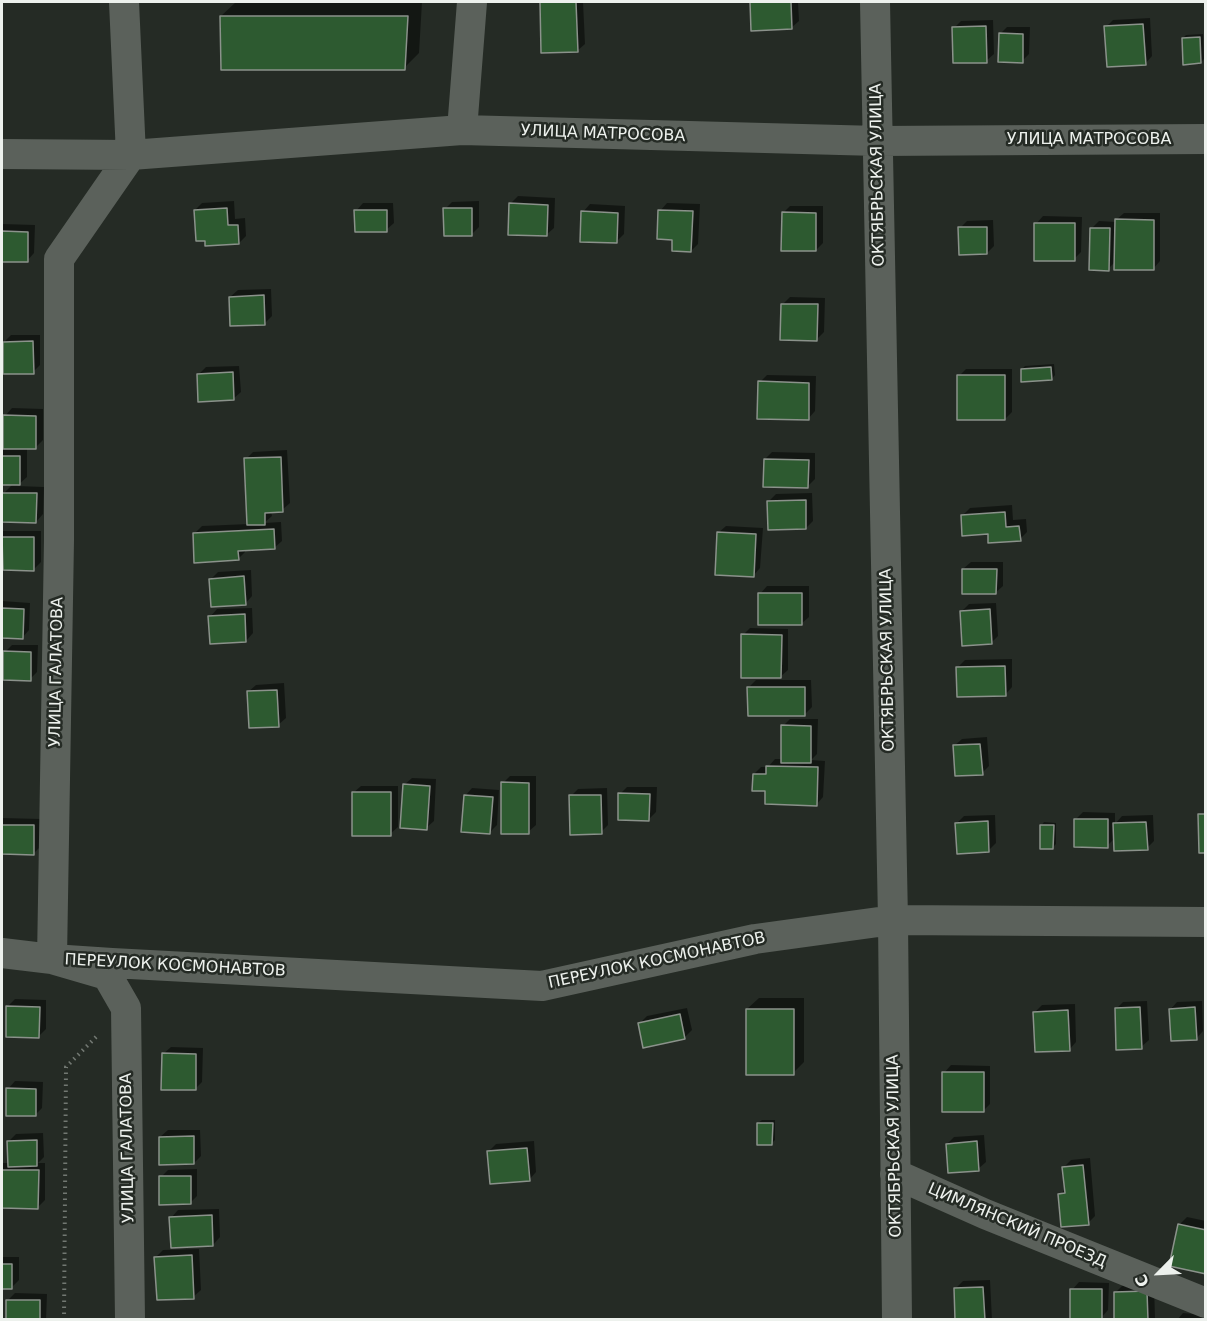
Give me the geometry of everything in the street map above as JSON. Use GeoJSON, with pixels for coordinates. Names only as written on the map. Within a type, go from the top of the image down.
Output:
{"type":"FeatureCollection","features":[{"type":"Feature","properties":{"kind":"street"},"geometry":{"type":"LineString","coordinates":[[124,2],[131,155]]}},
{"type":"Feature","properties":{"kind":"street"},"geometry":{"type":"LineString","coordinates":[[462,130],[472,2]]}},
{"type":"Feature","properties":{"kind":"street","name":"ОКТЯБРЬСКАЯ УЛИЦА"},"geometry":{"type":"LineString","coordinates":[[875,2],[897,1320]]}},
{"type":"Feature","properties":{"kind":"street","name":"УЛИЦА МАТРОСОВА"},"geometry":{"type":"LineString","coordinates":[[2,154],[131,155],[462,130],[878,141],[1206,139]]}},
{"type":"Feature","properties":{"kind":"street","name":"УЛИЦА ГАЛАТОВА"},"geometry":{"type":"LineString","coordinates":[[130,1320],[126,1008],[107,975],[52,959],[60,540],[59,259],[131,155]]}},
{"type":"Feature","properties":{"kind":"street","name":"ПЕРЕУЛОК КОСМОНАВТОВ"},"geometry":{"type":"LineString","coordinates":[[2,953],[52,959],[542,986],[755,939],[892,920],[1206,922]]}},
{"type":"Feature","properties":{"kind":"street","name":"ЦИМЛЯНСКИЙ ПРОЕЗД"},"geometry":{"type":"LineString","coordinates":[[895,1174],[985,1214],[1206,1303]]}},
{"type":"Feature","properties":{"kind":"path"},"geometry":{"type":"LineString","coordinates":[[64,1320],[66,1066],[126,1008]]}},
{"type":"Feature","properties":{"kind":"building"},"geometry":{"type":"Polygon","coordinates":[[[540,2],[576,2],[578,52],[541,53],[540,2]]]}},
{"type":"Feature","properties":{"kind":"building"},"geometry":{"type":"Polygon","coordinates":[[[750,2],[791,2],[792,29],[751,31],[750,2]]]}},
{"type":"Feature","properties":{"kind":"building"},"geometry":{"type":"Polygon","coordinates":[[[220,16],[408,16],[405,70],[221,70],[220,16]]]}},
{"type":"Feature","properties":{"kind":"building"},"geometry":{"type":"Polygon","coordinates":[[[1143,24],[1146,65],[1107,67],[1104,26],[1143,24]]]}},
{"type":"Feature","properties":{"kind":"building"},"geometry":{"type":"Polygon","coordinates":[[[986,26],[987,63],[953,63],[952,27],[986,26]]]}},
{"type":"Feature","properties":{"kind":"building"},"geometry":{"type":"Polygon","coordinates":[[[999,33],[1023,34],[1023,63],[998,62],[999,33]]]}},
{"type":"Feature","properties":{"kind":"building"},"geometry":{"type":"Polygon","coordinates":[[[1200,37],[1201,63],[1183,65],[1182,38],[1200,37]]]}},
{"type":"Feature","properties":{"kind":"building"},"geometry":{"type":"Polygon","coordinates":[[[509,203],[548,205],[547,236],[508,235],[509,203]]]}},
{"type":"Feature","properties":{"kind":"building"},"geometry":{"type":"Polygon","coordinates":[[[227,208],[228,225],[238,225],[239,244],[205,246],[205,241],[196,241],[194,210],[227,208]]]}},
{"type":"Feature","properties":{"kind":"building"},"geometry":{"type":"Polygon","coordinates":[[[443,208],[472,208],[472,236],[444,236],[443,208]]]}},
{"type":"Feature","properties":{"kind":"building"},"geometry":{"type":"Polygon","coordinates":[[[354,210],[387,210],[387,232],[355,232],[354,210]]]}},
{"type":"Feature","properties":{"kind":"building"},"geometry":{"type":"Polygon","coordinates":[[[658,210],[693,211],[691,252],[672,251],[672,240],[657,239],[658,210]]]}},
{"type":"Feature","properties":{"kind":"building"},"geometry":{"type":"Polygon","coordinates":[[[581,211],[618,213],[617,243],[580,242],[581,211]]]}},
{"type":"Feature","properties":{"kind":"building"},"geometry":{"type":"Polygon","coordinates":[[[782,212],[816,213],[816,251],[781,251],[782,212]]]}},
{"type":"Feature","properties":{"kind":"building"},"geometry":{"type":"Polygon","coordinates":[[[1115,219],[1154,220],[1154,270],[1114,270],[1115,219]]]}},
{"type":"Feature","properties":{"kind":"building"},"geometry":{"type":"Polygon","coordinates":[[[1034,223],[1075,223],[1075,261],[1034,261],[1034,223]]]}},
{"type":"Feature","properties":{"kind":"building"},"geometry":{"type":"Polygon","coordinates":[[[958,227],[987,227],[987,254],[959,255],[958,227]]]}},
{"type":"Feature","properties":{"kind":"building"},"geometry":{"type":"Polygon","coordinates":[[[1090,228],[1110,228],[1109,271],[1089,270],[1090,228]]]}},
{"type":"Feature","properties":{"kind":"building"},"geometry":{"type":"Polygon","coordinates":[[[2,231],[28,232],[28,262],[2,262],[2,231]]]}},
{"type":"Feature","properties":{"kind":"building"},"geometry":{"type":"Polygon","coordinates":[[[264,295],[265,325],[230,326],[229,297],[264,295]]]}},
{"type":"Feature","properties":{"kind":"building"},"geometry":{"type":"Polygon","coordinates":[[[781,304],[818,304],[817,341],[780,340],[781,304]]]}},
{"type":"Feature","properties":{"kind":"building"},"geometry":{"type":"Polygon","coordinates":[[[33,341],[34,374],[3,374],[3,342],[33,341]]]}},
{"type":"Feature","properties":{"kind":"building"},"geometry":{"type":"Polygon","coordinates":[[[1051,367],[1052,380],[1021,382],[1021,369],[1051,367]]]}},
{"type":"Feature","properties":{"kind":"building"},"geometry":{"type":"Polygon","coordinates":[[[233,372],[234,400],[198,402],[197,374],[233,372]]]}},
{"type":"Feature","properties":{"kind":"building"},"geometry":{"type":"Polygon","coordinates":[[[957,375],[1005,375],[1005,420],[957,420],[957,375]]]}},
{"type":"Feature","properties":{"kind":"building"},"geometry":{"type":"Polygon","coordinates":[[[758,381],[809,383],[809,420],[757,419],[758,381]]]}},
{"type":"Feature","properties":{"kind":"building"},"geometry":{"type":"Polygon","coordinates":[[[3,415],[36,416],[36,449],[3,449],[3,415]]]}},
{"type":"Feature","properties":{"kind":"building"},"geometry":{"type":"Polygon","coordinates":[[[2,456],[20,456],[20,485],[2,485],[2,456]]]}},
{"type":"Feature","properties":{"kind":"building"},"geometry":{"type":"Polygon","coordinates":[[[281,457],[283,512],[265,513],[265,525],[247,525],[244,458],[281,457]]]}},
{"type":"Feature","properties":{"kind":"building"},"geometry":{"type":"Polygon","coordinates":[[[764,459],[809,460],[808,488],[763,487],[764,459]]]}},
{"type":"Feature","properties":{"kind":"building"},"geometry":{"type":"Polygon","coordinates":[[[2,493],[37,493],[36,523],[2,522],[2,493]]]}},
{"type":"Feature","properties":{"kind":"building"},"geometry":{"type":"Polygon","coordinates":[[[806,500],[806,529],[768,530],[767,501],[806,500]]]}},
{"type":"Feature","properties":{"kind":"building"},"geometry":{"type":"Polygon","coordinates":[[[1005,512],[1006,527],[1019,526],[1021,541],[988,543],[988,534],[962,536],[961,515],[1005,512]]]}},
{"type":"Feature","properties":{"kind":"building"},"geometry":{"type":"Polygon","coordinates":[[[274,529],[275,549],[238,551],[239,560],[194,563],[193,533],[274,529]]]}},
{"type":"Feature","properties":{"kind":"building"},"geometry":{"type":"Polygon","coordinates":[[[717,532],[756,534],[754,577],[715,575],[717,532]]]}},
{"type":"Feature","properties":{"kind":"building"},"geometry":{"type":"Polygon","coordinates":[[[2,537],[34,537],[34,571],[3,570],[2,537]]]}},
{"type":"Feature","properties":{"kind":"building"},"geometry":{"type":"Polygon","coordinates":[[[962,569],[997,569],[996,594],[962,594],[962,569]]]}},
{"type":"Feature","properties":{"kind":"building"},"geometry":{"type":"Polygon","coordinates":[[[244,576],[246,605],[211,607],[209,579],[244,576]]]}},
{"type":"Feature","properties":{"kind":"building"},"geometry":{"type":"Polygon","coordinates":[[[758,593],[802,593],[802,625],[758,625],[758,593]]]}},
{"type":"Feature","properties":{"kind":"building"},"geometry":{"type":"Polygon","coordinates":[[[2,608],[24,609],[23,639],[2,638],[2,608]]]}},
{"type":"Feature","properties":{"kind":"building"},"geometry":{"type":"Polygon","coordinates":[[[990,609],[992,644],[962,646],[960,611],[990,609]]]}},
{"type":"Feature","properties":{"kind":"building"},"geometry":{"type":"Polygon","coordinates":[[[245,614],[246,642],[210,644],[208,616],[245,614]]]}},
{"type":"Feature","properties":{"kind":"building"},"geometry":{"type":"Polygon","coordinates":[[[741,634],[782,635],[781,678],[741,678],[741,634]]]}},
{"type":"Feature","properties":{"kind":"building"},"geometry":{"type":"Polygon","coordinates":[[[3,651],[31,652],[31,681],[3,680],[3,651]]]}},
{"type":"Feature","properties":{"kind":"building"},"geometry":{"type":"Polygon","coordinates":[[[1005,666],[1006,696],[957,697],[956,667],[1005,666]]]}},
{"type":"Feature","properties":{"kind":"building"},"geometry":{"type":"Polygon","coordinates":[[[747,687],[805,687],[805,716],[748,716],[747,687]]]}},
{"type":"Feature","properties":{"kind":"building"},"geometry":{"type":"Polygon","coordinates":[[[277,690],[279,727],[249,728],[247,691],[277,690]]]}},
{"type":"Feature","properties":{"kind":"building"},"geometry":{"type":"Polygon","coordinates":[[[781,725],[811,726],[811,763],[781,763],[781,725]]]}},
{"type":"Feature","properties":{"kind":"building"},"geometry":{"type":"Polygon","coordinates":[[[980,744],[983,775],[955,776],[953,745],[980,744]]]}},
{"type":"Feature","properties":{"kind":"building"},"geometry":{"type":"Polygon","coordinates":[[[766,766],[818,767],[817,806],[765,804],[765,791],[752,791],[753,774],[766,774],[766,766]]]}},
{"type":"Feature","properties":{"kind":"building"},"geometry":{"type":"Polygon","coordinates":[[[501,782],[529,783],[529,834],[501,834],[501,782]]]}},
{"type":"Feature","properties":{"kind":"building"},"geometry":{"type":"Polygon","coordinates":[[[403,784],[430,786],[427,830],[400,828],[403,784]]]}},
{"type":"Feature","properties":{"kind":"building"},"geometry":{"type":"Polygon","coordinates":[[[352,792],[391,792],[391,836],[352,836],[352,792]]]}},
{"type":"Feature","properties":{"kind":"building"},"geometry":{"type":"Polygon","coordinates":[[[618,793],[650,794],[649,821],[618,820],[618,793]]]}},
{"type":"Feature","properties":{"kind":"building"},"geometry":{"type":"Polygon","coordinates":[[[464,795],[493,797],[490,834],[461,832],[464,795]]]}},
{"type":"Feature","properties":{"kind":"building"},"geometry":{"type":"Polygon","coordinates":[[[569,795],[601,795],[602,834],[570,835],[569,795]]]}},
{"type":"Feature","properties":{"kind":"building"},"geometry":{"type":"Polygon","coordinates":[[[1198,814],[1206,814],[1206,853],[1199,853],[1198,814]]]}},
{"type":"Feature","properties":{"kind":"building"},"geometry":{"type":"Polygon","coordinates":[[[1074,819],[1108,819],[1108,848],[1074,847],[1074,819]]]}},
{"type":"Feature","properties":{"kind":"building"},"geometry":{"type":"Polygon","coordinates":[[[988,821],[989,852],[957,854],[955,823],[988,821]]]}},
{"type":"Feature","properties":{"kind":"building"},"geometry":{"type":"Polygon","coordinates":[[[1146,822],[1148,850],[1114,851],[1113,823],[1146,822]]]}},
{"type":"Feature","properties":{"kind":"building"},"geometry":{"type":"Polygon","coordinates":[[[2,825],[34,825],[34,855],[2,854],[2,825]]]}},
{"type":"Feature","properties":{"kind":"building"},"geometry":{"type":"Polygon","coordinates":[[[1040,825],[1054,825],[1053,849],[1040,849],[1040,825]]]}},
{"type":"Feature","properties":{"kind":"building"},"geometry":{"type":"Polygon","coordinates":[[[6,1006],[40,1007],[39,1038],[6,1037],[6,1006]]]}},
{"type":"Feature","properties":{"kind":"building"},"geometry":{"type":"Polygon","coordinates":[[[1140,1007],[1142,1049],[1116,1050],[1115,1008],[1140,1007]]]}},
{"type":"Feature","properties":{"kind":"building"},"geometry":{"type":"Polygon","coordinates":[[[1195,1007],[1197,1040],[1171,1041],[1169,1009],[1195,1007]]]}},
{"type":"Feature","properties":{"kind":"building"},"geometry":{"type":"Polygon","coordinates":[[[746,1009],[794,1009],[794,1075],[746,1075],[746,1009]]]}},
{"type":"Feature","properties":{"kind":"building"},"geometry":{"type":"Polygon","coordinates":[[[1068,1010],[1070,1051],[1035,1052],[1033,1012],[1068,1010]]]}},
{"type":"Feature","properties":{"kind":"building"},"geometry":{"type":"Polygon","coordinates":[[[680,1014],[685,1039],[643,1048],[638,1023],[680,1014]]]}},
{"type":"Feature","properties":{"kind":"building"},"geometry":{"type":"Polygon","coordinates":[[[162,1053],[196,1054],[196,1090],[161,1090],[162,1053]]]}},
{"type":"Feature","properties":{"kind":"building"},"geometry":{"type":"Polygon","coordinates":[[[942,1072],[984,1072],[984,1112],[942,1112],[942,1072]]]}},
{"type":"Feature","properties":{"kind":"building"},"geometry":{"type":"Polygon","coordinates":[[[6,1088],[36,1089],[36,1116],[6,1116],[6,1088]]]}},
{"type":"Feature","properties":{"kind":"building"},"geometry":{"type":"Polygon","coordinates":[[[757,1123],[773,1123],[772,1145],[757,1145],[757,1123]]]}},
{"type":"Feature","properties":{"kind":"building"},"geometry":{"type":"Polygon","coordinates":[[[194,1136],[194,1164],[159,1165],[159,1137],[194,1136]]]}},
{"type":"Feature","properties":{"kind":"building"},"geometry":{"type":"Polygon","coordinates":[[[37,1140],[37,1166],[8,1167],[7,1141],[37,1140]]]}},
{"type":"Feature","properties":{"kind":"building"},"geometry":{"type":"Polygon","coordinates":[[[977,1141],[979,1171],[948,1173],[946,1144],[977,1141]]]}},
{"type":"Feature","properties":{"kind":"building"},"geometry":{"type":"Polygon","coordinates":[[[527,1148],[530,1181],[490,1184],[487,1151],[527,1148]]]}},
{"type":"Feature","properties":{"kind":"building"},"geometry":{"type":"Polygon","coordinates":[[[1083,1165],[1089,1225],[1061,1227],[1058,1194],[1065,1193],[1062,1167],[1083,1165]]]}},
{"type":"Feature","properties":{"kind":"building"},"geometry":{"type":"Polygon","coordinates":[[[2,1170],[39,1170],[38,1209],[2,1208],[2,1170]]]}},
{"type":"Feature","properties":{"kind":"building"},"geometry":{"type":"Polygon","coordinates":[[[159,1176],[191,1176],[191,1204],[159,1205],[159,1176]]]}},
{"type":"Feature","properties":{"kind":"building"},"geometry":{"type":"Polygon","coordinates":[[[212,1215],[213,1246],[171,1248],[169,1217],[212,1215]]]}},
{"type":"Feature","properties":{"kind":"building"},"geometry":{"type":"Polygon","coordinates":[[[1178,1224],[1206,1230],[1206,1274],[1169,1266],[1178,1224]]]}},
{"type":"Feature","properties":{"kind":"building"},"geometry":{"type":"Polygon","coordinates":[[[192,1255],[194,1299],[157,1300],[154,1257],[192,1255]]]}},
{"type":"Feature","properties":{"kind":"building"},"geometry":{"type":"Polygon","coordinates":[[[2,1264],[12,1264],[12,1289],[2,1289],[2,1264]]]}},
{"type":"Feature","properties":{"kind":"building"},"geometry":{"type":"Polygon","coordinates":[[[983,1287],[985,1320],[955,1320],[954,1288],[983,1287]]]}},
{"type":"Feature","properties":{"kind":"building"},"geometry":{"type":"Polygon","coordinates":[[[1070,1289],[1102,1289],[1102,1319],[1070,1319],[1070,1289]]]}},
{"type":"Feature","properties":{"kind":"building"},"geometry":{"type":"Polygon","coordinates":[[[1147,1291],[1148,1320],[1114,1320],[1114,1292],[1147,1291]]]}},
{"type":"Feature","properties":{"kind":"building"},"geometry":{"type":"Polygon","coordinates":[[[6,1300],[40,1300],[40,1320],[6,1320],[6,1300]]]}}]}
